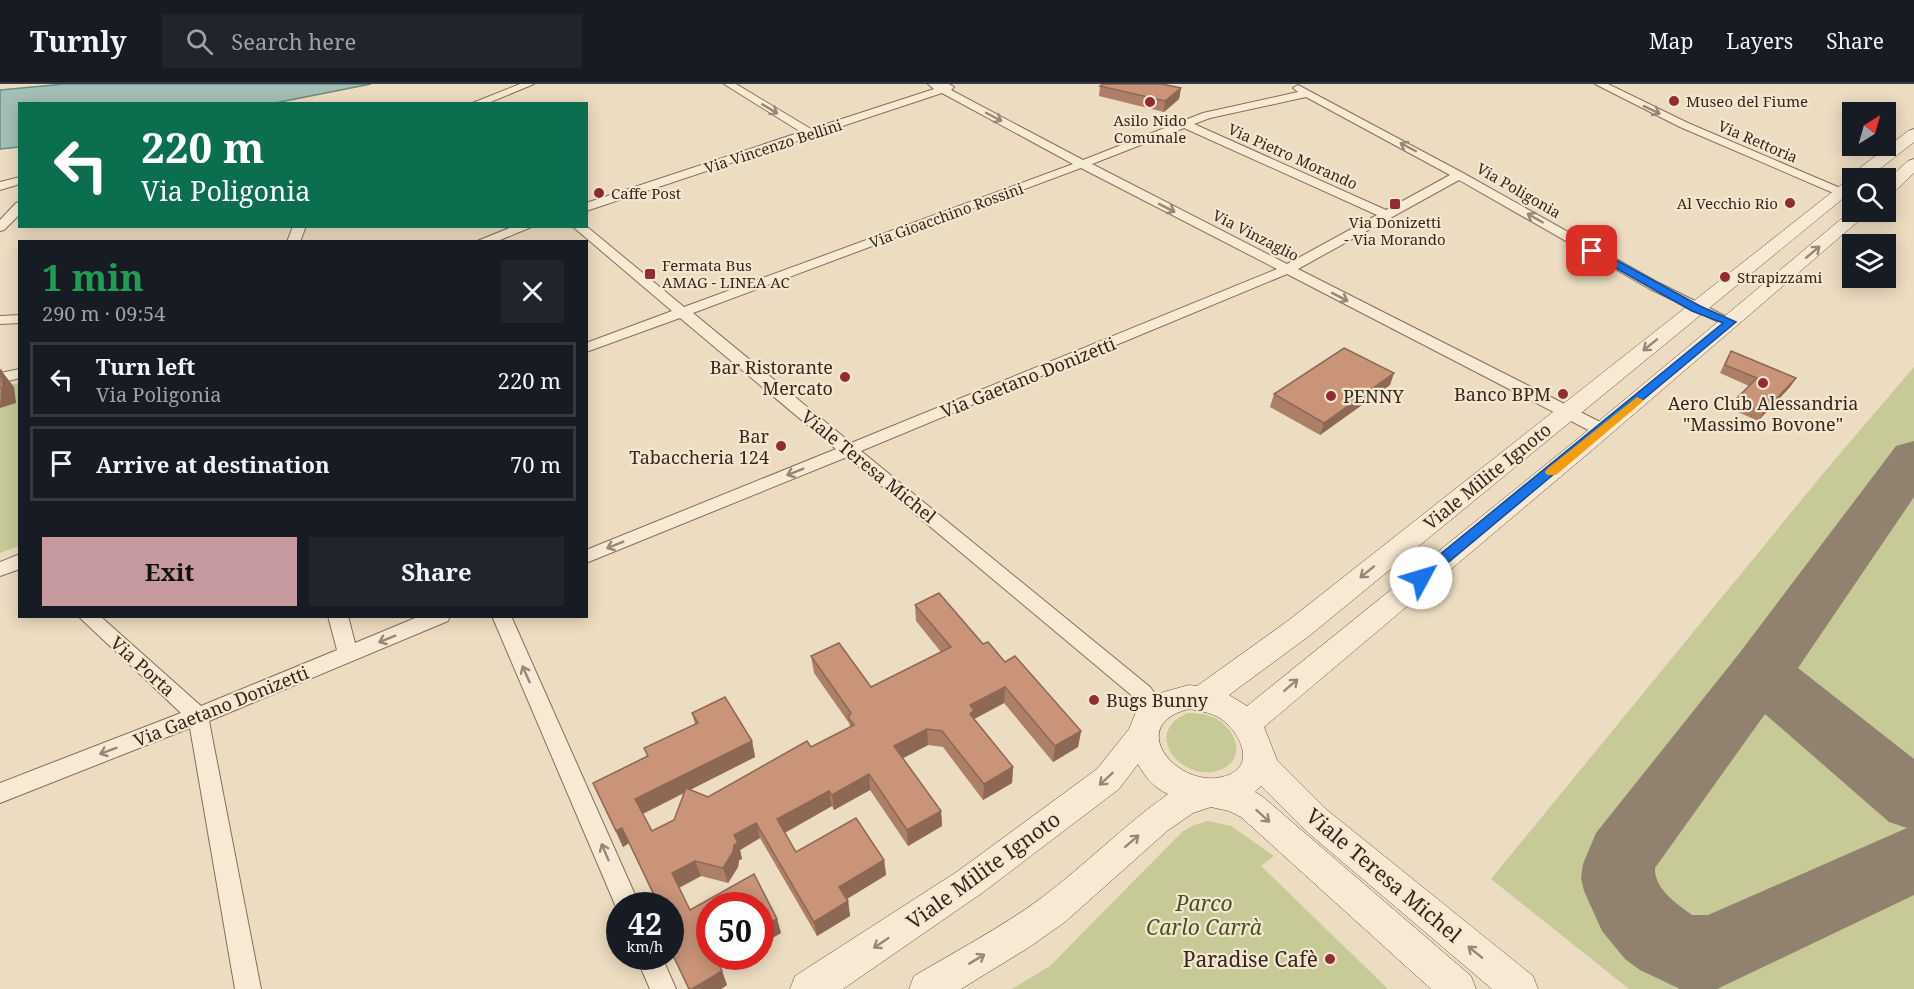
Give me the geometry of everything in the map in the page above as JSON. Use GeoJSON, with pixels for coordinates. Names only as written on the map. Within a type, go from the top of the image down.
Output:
{"type":"FeatureCollection","features":[{"type":"Feature","properties":{"kind":"main road"},"geometry":{"type":"LineString","coordinates":[[1871,168],[1914,134]]}},
{"type":"Feature","properties":{"kind":"main road"},"geometry":{"type":"LineString","coordinates":[[1896,181],[1914,164]]}},
{"type":"Feature","properties":{"kind":"main road","name":"Viale Milite Ignoto"},"geometry":{"type":"LineString","coordinates":[[1203,698],[1299,628],[1696,308],[1842,196]]}},
{"type":"Feature","properties":{"kind":"main road","name":"Viale Milite Ignoto"},"geometry":{"type":"LineString","coordinates":[[1253,738],[1296,681],[1602,430],[1849,222]]}},
{"type":"Feature","properties":{"kind":"main road"},"geometry":{"type":"LineString","coordinates":[[927,989],[1016,936],[1053,910],[1167,813],[1191,798],[1230,790],[1245,781],[1255,768],[1253,738],[1230,708],[1203,698],[1177,698],[1150,721],[1146,754],[1159,773],[1180,787],[1211,793]]}},
{"type":"Feature","properties":{"kind":"main road","name":"Viale Milite Ignoto"},"geometry":{"type":"LineString","coordinates":[[808,989],[828,978],[970,882],[1108,779],[1150,721]]}},
{"type":"Feature","properties":{"kind":"main road","name":"Viale Teresa Michel"},"geometry":{"type":"LineString","coordinates":[[1253,738],[1266,770],[1316,820],[1520,989]]}},
{"type":"Feature","properties":{"kind":"main road","name":"Viale Teresa Michel"},"geometry":{"type":"LineString","coordinates":[[1211,793],[1235,798],[1252,807],[1458,989]]}},
{"type":"Feature","properties":{"kind":"street"},"geometry":{"type":"LineString","coordinates":[[480,102],[529,84]]}},
{"type":"Feature","properties":{"kind":"street"},"geometry":{"type":"LineString","coordinates":[[729,84],[811,134]]}},
{"type":"Feature","properties":{"kind":"street","name":"Via Vincenzo Bellini"},"geometry":{"type":"LineString","coordinates":[[588,206],[811,134],[938,87],[958,84]]}},
{"type":"Feature","properties":{"kind":"street","name":"Via Poligonia"},"geometry":{"type":"LineString","coordinates":[[1292,84],[1460,175],[1696,308],[1730,322]]}},
{"type":"Feature","properties":{"kind":"street","name":"Via Rettoria"},"geometry":{"type":"LineString","coordinates":[[1600,84],[1684,125],[1842,189]]}},
{"type":"Feature","properties":{"kind":"street","name":"Via Vinzaglio"},"geometry":{"type":"LineString","coordinates":[[938,87],[1082,164],[1602,430]]}},
{"type":"Feature","properties":{"kind":"street","name":"Via Gioacchino Rossini"},"geometry":{"type":"LineString","coordinates":[[588,347],[1185,124],[1234,108],[1308,93]]}},
{"type":"Feature","properties":{"kind":"street","name":"Via Pietro Morando"},"geometry":{"type":"LineString","coordinates":[[1185,124],[1388,215]]}},
{"type":"Feature","properties":{"kind":"street","name":"Via Gaetano Donizetti"},"geometry":{"type":"LineString","coordinates":[[588,556],[1288,270],[1460,175]]}},
{"type":"Feature","properties":{"kind":"street"},"geometry":{"type":"LineString","coordinates":[[0,186],[18,181]]}},
{"type":"Feature","properties":{"kind":"street"},"geometry":{"type":"LineString","coordinates":[[0,227],[18,208]]}},
{"type":"Feature","properties":{"kind":"street"},"geometry":{"type":"LineString","coordinates":[[487,240],[522,228]]}},
{"type":"Feature","properties":{"kind":"street","name":"Viale Teresa Michel"},"geometry":{"type":"LineString","coordinates":[[580,228],[1143,693],[1150,721]]}},
{"type":"Feature","properties":{"kind":"street"},"geometry":{"type":"LineString","coordinates":[[0,320],[18,319]]}},
{"type":"Feature","properties":{"kind":"street"},"geometry":{"type":"LineString","coordinates":[[0,378],[18,374]]}},
{"type":"Feature","properties":{"kind":"street"},"geometry":{"type":"LineString","coordinates":[[0,568],[18,562]]}},
{"type":"Feature","properties":{"kind":"street","name":"Via Porta"},"geometry":{"type":"LineString","coordinates":[[89,618],[198,717]]}},
{"type":"Feature","properties":{"kind":"street"},"geometry":{"type":"LineString","coordinates":[[339,618],[348,655]]}},
{"type":"Feature","properties":{"kind":"street","name":"Via Gaetano Donizetti"},"geometry":{"type":"LineString","coordinates":[[0,794],[198,717],[436,618]]}},
{"type":"Feature","properties":{"kind":"street"},"geometry":{"type":"LineString","coordinates":[[502,618],[622,892]]}},
{"type":"Feature","properties":{"kind":"street"},"geometry":{"type":"LineString","coordinates":[[198,717],[248,989]]}},
{"type":"Feature","properties":{"kind":"street"},"geometry":{"type":"LineString","coordinates":[[655,970],[663,989]]}},
{"type":"Feature","properties":{"kind":"green space"},"geometry":{"type":"Polygon","coordinates":[[[1914,367],[1914,989],[1629,989],[1491,879],[1826,470],[1914,367]]]}},
{"type":"Feature","properties":{"kind":"green space"},"geometry":{"type":"Polygon","coordinates":[[[18,383],[18,546],[0,553],[0,388],[18,383]]]}},
{"type":"Feature","properties":{"kind":"green space"},"geometry":{"type":"Polygon","coordinates":[[[1188,713],[1210,716],[1225,725],[1231,732],[1235,739],[1235,755],[1224,768],[1210,772],[1196,771],[1183,765],[1173,756],[1167,745],[1167,733],[1173,722],[1188,713]]]}},
{"type":"Feature","properties":{"kind":"green space","name":"Parco Carlo Carrà"},"geometry":{"type":"Polygon","coordinates":[[[1208,821],[1231,826],[1274,856],[1261,866],[1388,989],[1012,989],[1050,966],[1182,832],[1208,821]]]}},
{"type":"Feature","properties":{"kind":"shaded area"},"geometry":{"type":"Polygon","coordinates":[[[64,84],[371,84],[280,102],[18,102],[18,147],[0,149],[0,90],[64,84]]]}},
{"type":"Feature","properties":{"kind":"building"},"geometry":{"type":"Polygon","coordinates":[[[1103,84],[1162,84],[1181,88],[1165,101],[1100,86],[1103,84]]]}},
{"type":"Feature","properties":{"kind":"building","name":"PENNY"},"geometry":{"type":"Polygon","coordinates":[[[1344,348],[1394,373],[1324,423],[1274,394],[1344,348]]]}},
{"type":"Feature","properties":{"kind":"building"},"geometry":{"type":"Polygon","coordinates":[[[1731,351],[1796,378],[1764,412],[1735,400],[1757,378],[1725,365],[1731,351]]]}},
{"type":"Feature","properties":{"kind":"building"},"geometry":{"type":"Polygon","coordinates":[[[0,371],[3,387],[0,388],[0,371]]]}},
{"type":"Feature","properties":{"kind":"building"},"geometry":{"type":"Polygon","coordinates":[[[939,593],[983,644],[988,642],[1005,662],[1015,656],[1081,731],[1055,746],[1005,687],[970,705],[974,710],[970,714],[1013,767],[984,784],[942,731],[927,729],[894,746],[941,811],[907,830],[869,774],[832,795],[829,791],[777,819],[796,852],[856,818],[884,860],[839,887],[848,901],[814,922],[756,823],[734,835],[738,843],[734,845],[733,852],[723,868],[695,861],[672,873],[681,892],[653,892],[622,828],[616,831],[593,783],[648,756],[644,748],[698,723],[692,713],[725,697],[752,741],[635,799],[652,831],[674,820],[686,788],[708,797],[807,741],[811,747],[854,725],[848,717],[851,713],[811,656],[839,643],[871,687],[951,647],[915,605],[939,593]]]}},
{"type":"Feature","properties":{"kind":"building"},"geometry":{"type":"Polygon","coordinates":[[[754,874],[763,892],[722,892],[754,874]]]}},
{"type":"Feature","properties":{"kind":"building"},"geometry":{"type":"Polygon","coordinates":[[[684,898],[690,910],[696,907],[696,970],[722,971],[689,989],[680,970],[684,970],[684,898]]]}},
{"type":"Feature","properties":{"kind":"taxiway"},"geometry":{"type":"LineString","coordinates":[[1760,673],[1914,458]]}},
{"type":"Feature","properties":{"kind":"taxiway"},"geometry":{"type":"LineString","coordinates":[[1760,673],[1914,800]]}},
{"type":"Feature","properties":{"kind":"taxiway"},"geometry":{"type":"LineString","coordinates":[[1760,673],[1622,857],[1618,871],[1621,891],[1640,920],[1652,933],[1682,951],[1697,955],[1711,953],[1914,859]]}},
{"type":"Feature","properties":{"kind":"slow traffic"},"geometry":{"type":"LineString","coordinates":[[1551,472],[1637,400]]}},
{"type":"Feature","properties":{"kind":"place","name":"Museo del Fiume"},"geometry":{"type":"Point","coordinates":[1674,101]}},
{"type":"Feature","properties":{"kind":"place","name":"Asilo Nido Comunale"},"geometry":{"type":"Point","coordinates":[1150,102]}},
{"type":"Feature","properties":{"kind":"place","name":"Caffe Post"},"geometry":{"type":"Point","coordinates":[599,193]}},
{"type":"Feature","properties":{"kind":"place","name":"Al Vecchio Rio"},"geometry":{"type":"Point","coordinates":[1790,203]}},
{"type":"Feature","properties":{"kind":"place","name":"Via Donizetti - Via Morando"},"geometry":{"type":"Point","coordinates":[1395,204]}},
{"type":"Feature","properties":{"kind":"place","name":"Fermata Bus AMAG - LINEA AC"},"geometry":{"type":"Point","coordinates":[650,274]}},
{"type":"Feature","properties":{"kind":"place","name":"Strapizzami"},"geometry":{"type":"Point","coordinates":[1725,277]}},
{"type":"Feature","properties":{"kind":"place","name":"Bar Ristorante Mercato"},"geometry":{"type":"Point","coordinates":[845,377]}},
{"type":"Feature","properties":{"kind":"place","name":"Aero Club Alessandria \"Massimo Bovone\""},"geometry":{"type":"Point","coordinates":[1763,383]}},
{"type":"Feature","properties":{"kind":"place","name":"Banco BPM"},"geometry":{"type":"Point","coordinates":[1563,394]}},
{"type":"Feature","properties":{"kind":"place","name":"PENNY"},"geometry":{"type":"Point","coordinates":[1331,396]}},
{"type":"Feature","properties":{"kind":"place","name":"Bar Tabaccheria 124"},"geometry":{"type":"Point","coordinates":[781,446]}},
{"type":"Feature","properties":{"kind":"place","name":"Bugs Bunny"},"geometry":{"type":"Point","coordinates":[1094,700]}},
{"type":"Feature","properties":{"kind":"place","name":"Paradise Cafè"},"geometry":{"type":"Point","coordinates":[1330,959]}},
{"type":"Feature","properties":{"kind":"route"},"geometry":{"type":"LineString","coordinates":[[1421,578],[1730,322],[1696,308],[1592,251]]}}]}
